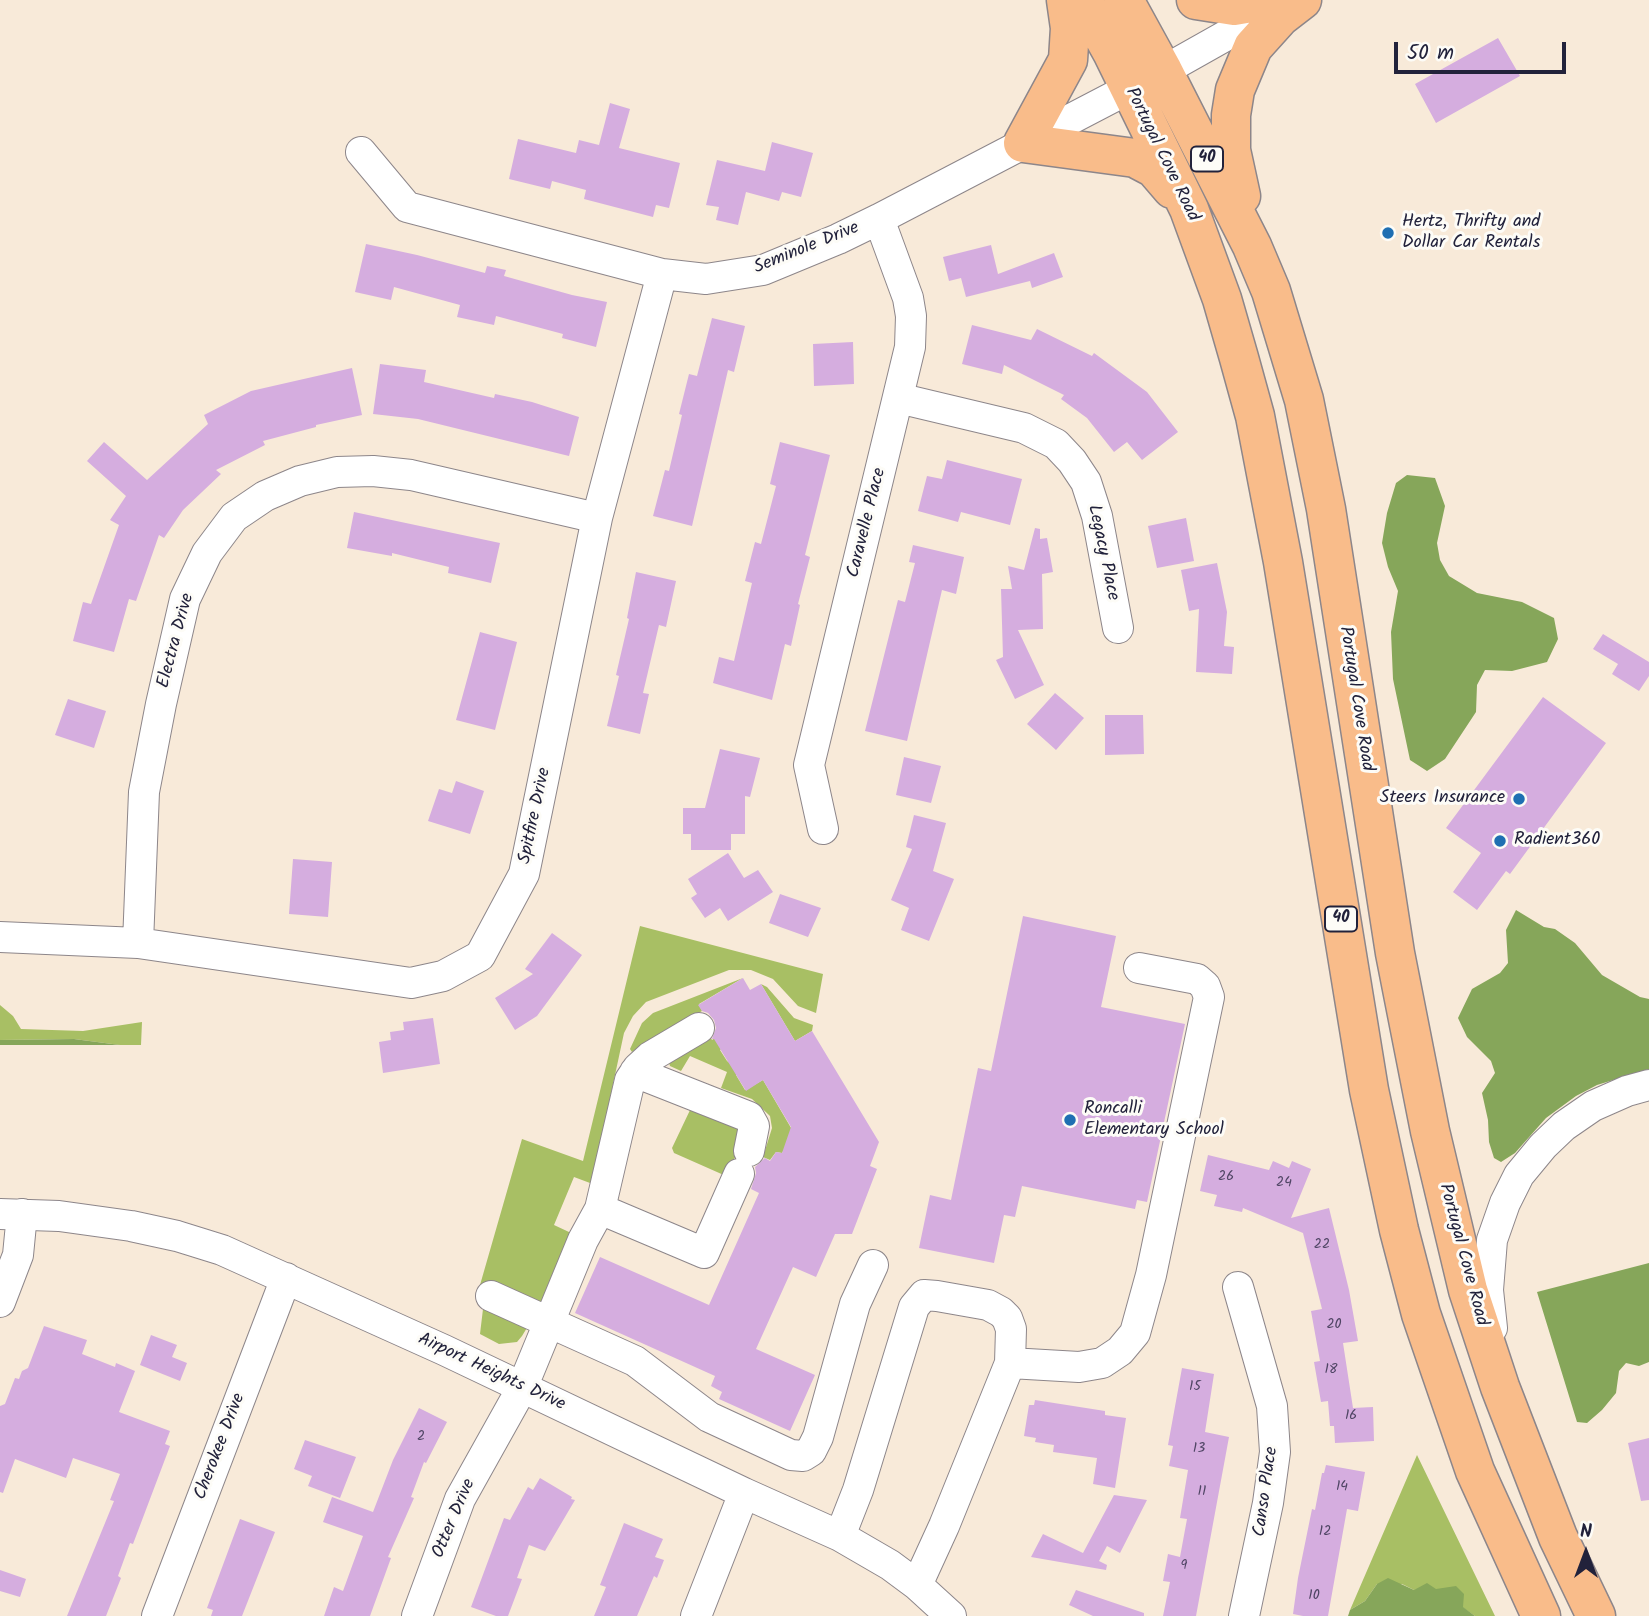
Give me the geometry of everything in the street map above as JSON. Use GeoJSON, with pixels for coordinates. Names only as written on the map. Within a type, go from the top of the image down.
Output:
{"type":"FeatureCollection","features":[{"type":"Feature","properties":{"kind":"main road"},"geometry":{"type":"LineString","coordinates":[[1066,0],[1070,28],[1068,60],[1023,143],[1135,158],[1154,168],[1189,209]]}},
{"type":"Feature","properties":{"kind":"main road","name":"Portugal Cove Road"},"geometry":{"type":"LineString","coordinates":[[1083,0],[1189,209],[1222,299],[1255,416],[1283,562],[1369,1090],[1399,1230],[1421,1314],[1465,1447],[1541,1616]]}},
{"type":"Feature","properties":{"kind":"main road","name":"Portugal Cove Road"},"geometry":{"type":"LineString","coordinates":[[1124,0],[1252,246],[1271,291],[1304,400],[1316,455],[1400,980],[1430,1131],[1462,1263],[1500,1387],[1558,1537],[1596,1616]]}},
{"type":"Feature","properties":{"kind":"main road"},"geometry":{"type":"LineString","coordinates":[[1196,0],[1234,6],[1269,0]]}},
{"type":"Feature","properties":{"kind":"main road"},"geometry":{"type":"LineString","coordinates":[[1252,246],[1231,150],[1231,115],[1235,90],[1253,47],[1280,17],[1302,0]]}},
{"type":"Feature","properties":{"kind":"street","name":"Seminole Drive"},"geometry":{"type":"LineString","coordinates":[[361,152],[407,207],[662,274],[706,279],[764,270],[879,219],[1163,71],[1289,0]]}},
{"type":"Feature","properties":{"kind":"street","name":"Caravelle Place"},"geometry":{"type":"LineString","coordinates":[[823,829],[809,765],[910,347],[911,316],[908,298],[879,219]]}},
{"type":"Feature","properties":{"kind":"street","name":"Spitfire Drive"},"geometry":{"type":"LineString","coordinates":[[0,937],[138,943],[411,983],[443,976],[480,956],[524,874],[597,518],[662,274]]}},
{"type":"Feature","properties":{"kind":"street","name":"Legacy Place"},"geometry":{"type":"LineString","coordinates":[[898,398],[1024,428],[1056,444],[1086,482],[1097,516],[1118,628]]}},
{"type":"Feature","properties":{"kind":"street","name":"Electra Drive"},"geometry":{"type":"LineString","coordinates":[[138,943],[144,792],[161,704],[185,599],[208,553],[234,517],[265,496],[300,481],[337,472],[373,471],[411,475],[597,518]]}},
{"type":"Feature","properties":{"kind":"street"},"geometry":{"type":"LineString","coordinates":[[1010,1363],[1079,1367],[1102,1363],[1121,1351],[1135,1333],[1152,1275],[1209,997],[1205,986],[1197,979],[1139,968]]}},
{"type":"Feature","properties":{"kind":"street"},"geometry":{"type":"LineString","coordinates":[[600,1209],[704,1253],[744,1162],[754,1126],[748,1117],[635,1072],[650,1056],[699,1028]]}},
{"type":"Feature","properties":{"kind":"street","name":"Otter Drive"},"geometry":{"type":"LineString","coordinates":[[417,1616],[460,1499],[522,1388],[583,1240],[600,1209],[626,1095],[635,1072]]}},
{"type":"Feature","properties":{"kind":"street"},"geometry":{"type":"LineString","coordinates":[[1500,1387],[1488,1290],[1492,1240],[1504,1203],[1519,1175],[1564,1126],[1593,1106],[1627,1091],[1649,1086]]}},
{"type":"Feature","properties":{"kind":"street"},"geometry":{"type":"LineString","coordinates":[[0,1302],[18,1255],[11,1214]]}},
{"type":"Feature","properties":{"kind":"street","name":"Airport Heights Drive"},"geometry":{"type":"LineString","coordinates":[[11,1214],[96,1220],[177,1236],[222,1250],[840,1535],[890,1565],[951,1616]]}},
{"type":"Feature","properties":{"kind":"street"},"geometry":{"type":"LineString","coordinates":[[491,1296],[635,1362],[709,1417],[791,1455],[803,1456],[811,1451],[818,1437],[855,1304],[873,1265]]}},
{"type":"Feature","properties":{"kind":"street","name":"Cherokee Drive"},"geometry":{"type":"LineString","coordinates":[[157,1616],[286,1278]]}},
{"type":"Feature","properties":{"kind":"street","name":"Canso Place"},"geometry":{"type":"LineString","coordinates":[[1238,1287],[1272,1406],[1275,1452],[1268,1503],[1244,1616]]}},
{"type":"Feature","properties":{"kind":"street"},"geometry":{"type":"LineString","coordinates":[[840,1535],[859,1490],[915,1307],[924,1296],[988,1305],[1001,1312],[1007,1318],[1011,1329],[1010,1363],[944,1526],[917,1585]]}},
{"type":"Feature","properties":{"kind":"street"},"geometry":{"type":"LineString","coordinates":[[696,1616],[744,1493]]}},
{"type":"Feature","properties":{"kind":"green space"},"geometry":{"type":"Polygon","coordinates":[[[1407,475],[1435,478],[1445,506],[1437,543],[1440,560],[1449,576],[1477,593],[1522,602],[1554,618],[1558,639],[1547,662],[1512,671],[1485,670],[1477,685],[1476,712],[1445,759],[1427,771],[1410,760],[1393,679],[1391,632],[1398,591],[1382,543],[1396,483],[1407,475]]]}},
{"type":"Feature","properties":{"kind":"green space"},"geometry":{"type":"Polygon","coordinates":[[[1516,910],[1544,927],[1555,929],[1575,943],[1602,975],[1640,997],[1649,999],[1649,1069],[1597,1085],[1576,1096],[1546,1118],[1515,1153],[1501,1162],[1494,1158],[1489,1142],[1488,1120],[1482,1093],[1495,1073],[1491,1061],[1467,1037],[1458,1018],[1472,989],[1500,973],[1508,963],[1506,930],[1516,910]]]}},
{"type":"Feature","properties":{"kind":"green space"},"geometry":{"type":"Polygon","coordinates":[[[640,926],[823,974],[816,1013],[798,1006],[773,979],[751,970],[729,970],[646,1002],[633,1016],[624,1033],[609,1103],[616,1106],[595,1181],[590,1183],[574,1177],[554,1225],[569,1232],[570,1239],[542,1303],[517,1342],[499,1344],[480,1334],[483,1309],[480,1285],[522,1139],[583,1161],[640,926]]]}},
{"type":"Feature","properties":{"kind":"green space"},"geometry":{"type":"Polygon","coordinates":[[[743,978],[699,1004],[702,1011],[632,1052],[630,1049],[642,1023],[653,1013],[743,978]]]}},
{"type":"Feature","properties":{"kind":"green space"},"geometry":{"type":"Polygon","coordinates":[[[761,984],[767,987],[794,1018],[813,1025],[812,1031],[795,1041],[761,984]]]}},
{"type":"Feature","properties":{"kind":"green space"},"geometry":{"type":"Polygon","coordinates":[[[0,1005],[13,1016],[21,1029],[83,1031],[142,1022],[141,1045],[74,1039],[0,1040],[0,1005]]]}},
{"type":"Feature","properties":{"kind":"green space"},"geometry":{"type":"Polygon","coordinates":[[[709,1034],[712,1040],[718,1036],[724,1047],[720,1050],[727,1061],[741,1072],[736,1075],[745,1090],[763,1080],[794,1133],[782,1153],[776,1152],[770,1160],[763,1157],[772,1128],[770,1116],[752,1099],[721,1088],[727,1072],[690,1056],[681,1071],[670,1066],[668,1060],[709,1034]]]}},
{"type":"Feature","properties":{"kind":"green space"},"geometry":{"type":"Polygon","coordinates":[[[74,1039],[120,1045],[0,1045],[0,1040],[74,1039]]]}},
{"type":"Feature","properties":{"kind":"green space"},"geometry":{"type":"Polygon","coordinates":[[[691,1108],[740,1128],[740,1147],[726,1176],[674,1153],[672,1148],[691,1108]]]}},
{"type":"Feature","properties":{"kind":"green space"},"geometry":{"type":"Polygon","coordinates":[[[1649,1263],[1649,1362],[1639,1366],[1626,1363],[1619,1371],[1616,1393],[1602,1410],[1587,1423],[1577,1422],[1537,1292],[1649,1263]]]}},
{"type":"Feature","properties":{"kind":"green space"},"geometry":{"type":"Polygon","coordinates":[[[1417,1455],[1495,1616],[1475,1616],[1436,1589],[1414,1590],[1402,1584],[1377,1584],[1365,1601],[1350,1610],[1417,1455]]]}},
{"type":"Feature","properties":{"kind":"green space"},"geometry":{"type":"Polygon","coordinates":[[[1388,1578],[1414,1590],[1427,1583],[1436,1589],[1456,1586],[1464,1594],[1463,1607],[1475,1616],[1348,1616],[1350,1610],[1365,1601],[1377,1584],[1388,1578]]]}},
{"type":"Feature","properties":{"kind":"building"},"geometry":{"type":"Polygon","coordinates":[[[1498,38],[1520,76],[1436,123],[1415,84],[1498,38]]]}},
{"type":"Feature","properties":{"kind":"building"},"geometry":{"type":"Polygon","coordinates":[[[610,103],[630,109],[619,148],[680,163],[669,208],[656,205],[653,217],[584,199],[586,190],[552,181],[550,189],[509,179],[518,139],[576,153],[579,140],[599,145],[610,103]]]}},
{"type":"Feature","properties":{"kind":"building"},"geometry":{"type":"Polygon","coordinates":[[[772,142],[813,153],[801,197],[782,192],[779,201],[746,192],[738,225],[716,220],[719,207],[706,205],[717,160],[765,171],[772,142]]]}},
{"type":"Feature","properties":{"kind":"building"},"geometry":{"type":"Polygon","coordinates":[[[366,244],[485,273],[487,266],[506,270],[504,276],[607,302],[596,347],[562,338],[563,334],[496,316],[494,325],[457,317],[460,305],[394,287],[391,300],[355,292],[366,244]]]}},
{"type":"Feature","properties":{"kind":"building"},"geometry":{"type":"Polygon","coordinates":[[[991,245],[998,274],[1054,253],[1063,277],[1032,288],[1030,281],[966,297],[961,278],[949,281],[943,257],[991,245]]]}},
{"type":"Feature","properties":{"kind":"building"},"geometry":{"type":"Polygon","coordinates":[[[712,318],[745,326],[734,372],[728,370],[692,526],[653,516],[665,470],[669,471],[689,374],[697,376],[712,318]]]}},
{"type":"Feature","properties":{"kind":"building"},"geometry":{"type":"Polygon","coordinates":[[[972,325],[1031,340],[1037,329],[1092,356],[1094,353],[1147,392],[1178,432],[1142,460],[1127,442],[1114,452],[1087,418],[1061,399],[1064,395],[1004,365],[1002,374],[962,364],[972,325]]]}},
{"type":"Feature","properties":{"kind":"building"},"geometry":{"type":"Polygon","coordinates":[[[853,342],[854,384],[814,386],[813,344],[853,342]]]}},
{"type":"Feature","properties":{"kind":"building"},"geometry":{"type":"Polygon","coordinates":[[[380,364],[426,370],[424,382],[494,398],[495,394],[532,402],[579,417],[569,456],[418,419],[373,414],[380,364]]]}},
{"type":"Feature","properties":{"kind":"building"},"geometry":{"type":"Polygon","coordinates":[[[352,368],[362,415],[263,441],[265,445],[216,470],[221,474],[183,510],[164,538],[159,535],[136,601],[129,599],[114,652],[73,641],[83,602],[91,604],[119,525],[110,520],[126,496],[87,461],[104,442],[147,480],[208,424],[204,415],[251,391],[352,368]]]}},
{"type":"Feature","properties":{"kind":"building"},"geometry":{"type":"Polygon","coordinates":[[[780,442],[830,455],[805,555],[810,557],[791,646],[785,644],[772,700],[713,683],[719,657],[734,661],[752,583],[745,581],[755,542],[761,544],[776,486],[770,484],[780,442]]]}},
{"type":"Feature","properties":{"kind":"building"},"geometry":{"type":"Polygon","coordinates":[[[947,460],[1022,479],[1010,525],[961,512],[958,522],[918,511],[927,476],[942,479],[947,460]]]}},
{"type":"Feature","properties":{"kind":"building"},"geometry":{"type":"Polygon","coordinates":[[[354,512],[500,543],[491,583],[448,573],[449,567],[392,553],[392,556],[347,548],[354,512]]]}},
{"type":"Feature","properties":{"kind":"building"},"geometry":{"type":"Polygon","coordinates":[[[1186,518],[1194,561],[1157,568],[1148,526],[1186,518]]]}},
{"type":"Feature","properties":{"kind":"building"},"geometry":{"type":"Polygon","coordinates":[[[1035,528],[1040,529],[1040,539],[1047,538],[1053,572],[1042,574],[1043,629],[1018,630],[1044,685],[1015,699],[996,660],[1003,657],[1001,589],[1012,589],[1008,566],[1024,570],[1035,528]]]}},
{"type":"Feature","properties":{"kind":"building"},"geometry":{"type":"Polygon","coordinates":[[[913,545],[964,557],[956,594],[942,590],[907,741],[865,731],[898,600],[905,602],[915,563],[909,562],[913,545]]]}},
{"type":"Feature","properties":{"kind":"building"},"geometry":{"type":"Polygon","coordinates":[[[1217,563],[1227,612],[1224,646],[1234,647],[1232,674],[1196,672],[1199,609],[1189,611],[1181,570],[1217,563]]]}},
{"type":"Feature","properties":{"kind":"building"},"geometry":{"type":"Polygon","coordinates":[[[636,572],[676,581],[666,627],[659,625],[643,693],[649,694],[640,734],[607,726],[619,676],[616,675],[636,572]]]}},
{"type":"Feature","properties":{"kind":"building"},"geometry":{"type":"Polygon","coordinates":[[[480,632],[517,642],[495,730],[456,720],[480,632]]]}},
{"type":"Feature","properties":{"kind":"building"},"geometry":{"type":"Polygon","coordinates":[[[1603,634],[1649,662],[1649,676],[1639,691],[1612,674],[1618,664],[1593,649],[1603,634]]]}},
{"type":"Feature","properties":{"kind":"building"},"geometry":{"type":"Polygon","coordinates":[[[1055,693],[1084,718],[1056,750],[1027,724],[1055,693]]]}},
{"type":"Feature","properties":{"kind":"building"},"geometry":{"type":"Polygon","coordinates":[[[1543,697],[1606,743],[1510,874],[1506,871],[1477,910],[1453,892],[1481,853],[1446,828],[1543,697]]]}},
{"type":"Feature","properties":{"kind":"building"},"geometry":{"type":"Polygon","coordinates":[[[68,699],[106,711],[94,748],[55,735],[68,699]]]}},
{"type":"Feature","properties":{"kind":"building"},"geometry":{"type":"Polygon","coordinates":[[[1105,715],[1143,715],[1144,754],[1105,755],[1105,715]]]}},
{"type":"Feature","properties":{"kind":"building"},"geometry":{"type":"Polygon","coordinates":[[[720,749],[760,758],[750,797],[745,796],[745,834],[731,834],[731,850],[691,850],[691,834],[683,834],[683,808],[705,808],[720,749]]]}},
{"type":"Feature","properties":{"kind":"building"},"geometry":{"type":"Polygon","coordinates":[[[904,757],[941,766],[931,803],[896,795],[904,757]]]}},
{"type":"Feature","properties":{"kind":"building"},"geometry":{"type":"Polygon","coordinates":[[[456,781],[484,791],[470,834],[428,821],[439,789],[452,793],[456,781]]]}},
{"type":"Feature","properties":{"kind":"building"},"geometry":{"type":"Polygon","coordinates":[[[914,815],[946,823],[933,871],[954,879],[929,941],[901,930],[909,908],[891,900],[912,849],[906,847],[914,815]]]}},
{"type":"Feature","properties":{"kind":"building"},"geometry":{"type":"Polygon","coordinates":[[[728,853],[744,878],[758,870],[773,892],[728,921],[720,908],[705,918],[691,898],[697,894],[688,879],[728,853]]]}},
{"type":"Feature","properties":{"kind":"building"},"geometry":{"type":"Polygon","coordinates":[[[293,859],[332,862],[328,917],[289,914],[293,859]]]}},
{"type":"Feature","properties":{"kind":"building"},"geometry":{"type":"Polygon","coordinates":[[[780,894],[821,908],[808,937],[769,923],[780,894]]]}},
{"type":"Feature","properties":{"kind":"building","name":"Roncalli Elementary School"},"geometry":{"type":"Polygon","coordinates":[[[1023,916],[1116,936],[1101,1007],[1185,1024],[1147,1202],[1137,1200],[1135,1209],[1022,1186],[1015,1217],[1004,1215],[994,1263],[919,1248],[930,1195],[951,1200],[978,1068],[991,1071],[1023,916]]]}},
{"type":"Feature","properties":{"kind":"building"},"geometry":{"type":"Polygon","coordinates":[[[552,933],[582,955],[537,1016],[515,1030],[495,998],[533,974],[525,969],[552,933]]]}},
{"type":"Feature","properties":{"kind":"building"},"geometry":{"type":"Polygon","coordinates":[[[743,978],[750,990],[761,984],[795,1041],[812,1031],[879,1142],[870,1166],[877,1169],[852,1234],[835,1234],[816,1277],[793,1267],[756,1349],[815,1375],[790,1431],[719,1399],[722,1392],[711,1386],[715,1376],[575,1313],[600,1257],[709,1305],[759,1193],[751,1189],[755,1167],[765,1158],[770,1161],[776,1152],[782,1153],[791,1127],[763,1080],[746,1091],[712,1039],[716,1028],[714,1020],[698,1005],[743,978]]]}},
{"type":"Feature","properties":{"kind":"building"},"geometry":{"type":"Polygon","coordinates":[[[433,1018],[440,1064],[383,1073],[379,1042],[391,1040],[390,1032],[404,1030],[403,1022],[433,1018]]]}},
{"type":"Feature","properties":{"kind":"building"},"geometry":{"type":"Polygon","coordinates":[[[1208,1155],[1269,1170],[1273,1161],[1289,1168],[1292,1161],[1311,1169],[1291,1218],[1329,1208],[1358,1341],[1343,1343],[1353,1408],[1373,1407],[1374,1441],[1335,1443],[1334,1426],[1330,1426],[1328,1401],[1321,1402],[1314,1362],[1320,1361],[1311,1311],[1322,1309],[1303,1233],[1243,1208],[1242,1212],[1214,1206],[1217,1195],[1200,1191],[1208,1155]]]}},
{"type":"Feature","properties":{"kind":"building"},"geometry":{"type":"Polygon","coordinates":[[[44,1326],[87,1340],[82,1354],[115,1367],[116,1363],[135,1371],[119,1412],[170,1431],[165,1444],[170,1446],[133,1544],[130,1543],[118,1576],[121,1578],[106,1616],[67,1616],[114,1501],[110,1500],[120,1474],[73,1458],[66,1478],[15,1459],[3,1493],[0,1492],[0,1406],[5,1404],[15,1378],[19,1379],[22,1371],[28,1368],[44,1326]]]}},
{"type":"Feature","properties":{"kind":"building"},"geometry":{"type":"Polygon","coordinates":[[[151,1335],[177,1345],[172,1357],[187,1363],[180,1381],[140,1365],[151,1335]]]}},
{"type":"Feature","properties":{"kind":"building"},"geometry":{"type":"Polygon","coordinates":[[[1182,1368],[1214,1374],[1205,1432],[1229,1437],[1196,1616],[1163,1616],[1170,1582],[1163,1581],[1168,1554],[1180,1557],[1187,1519],[1180,1518],[1188,1470],[1169,1466],[1173,1446],[1168,1445],[1182,1368]]]}},
{"type":"Feature","properties":{"kind":"building"},"geometry":{"type":"Polygon","coordinates":[[[1035,1400],[1105,1411],[1105,1415],[1126,1418],[1115,1488],[1093,1484],[1097,1458],[1053,1452],[1054,1445],[1035,1442],[1036,1438],[1024,1436],[1029,1405],[1034,1405],[1035,1400]]]}},
{"type":"Feature","properties":{"kind":"building"},"geometry":{"type":"Polygon","coordinates":[[[419,1408],[447,1422],[426,1463],[424,1462],[411,1497],[414,1498],[388,1557],[391,1558],[370,1616],[324,1616],[334,1587],[343,1591],[363,1536],[323,1522],[332,1497],[373,1512],[393,1460],[419,1408]]]}},
{"type":"Feature","properties":{"kind":"building"},"geometry":{"type":"Polygon","coordinates":[[[1649,1438],[1649,1500],[1641,1501],[1628,1443],[1649,1438]]]}},
{"type":"Feature","properties":{"kind":"building"},"geometry":{"type":"Polygon","coordinates":[[[305,1440],[356,1457],[340,1498],[308,1486],[312,1476],[294,1469],[305,1440]]]}},
{"type":"Feature","properties":{"kind":"building"},"geometry":{"type":"Polygon","coordinates":[[[1326,1465],[1365,1472],[1358,1511],[1347,1509],[1328,1616],[1303,1616],[1293,1614],[1298,1578],[1312,1509],[1315,1510],[1326,1465]]]}},
{"type":"Feature","properties":{"kind":"building"},"geometry":{"type":"Polygon","coordinates":[[[540,1478],[575,1500],[545,1551],[529,1545],[517,1578],[522,1579],[508,1616],[496,1616],[471,1607],[504,1518],[510,1520],[528,1487],[533,1490],[540,1478]]]}},
{"type":"Feature","properties":{"kind":"building"},"geometry":{"type":"Polygon","coordinates":[[[1114,1495],[1147,1500],[1120,1553],[1107,1546],[1099,1561],[1107,1565],[1106,1570],[1031,1557],[1043,1534],[1083,1553],[1114,1495]]]}},
{"type":"Feature","properties":{"kind":"building"},"geometry":{"type":"Polygon","coordinates":[[[240,1519],[275,1532],[242,1616],[211,1616],[213,1610],[207,1608],[240,1519]]]}},
{"type":"Feature","properties":{"kind":"building"},"geometry":{"type":"Polygon","coordinates":[[[624,1523],[663,1539],[655,1557],[664,1560],[637,1616],[594,1616],[606,1587],[600,1585],[624,1523]]]}},
{"type":"Feature","properties":{"kind":"building"},"geometry":{"type":"Polygon","coordinates":[[[0,1570],[26,1579],[20,1597],[0,1591],[0,1570]]]}},
{"type":"Feature","properties":{"kind":"building"},"geometry":{"type":"Polygon","coordinates":[[[1076,1590],[1144,1613],[1144,1616],[1093,1616],[1069,1605],[1076,1590]]]}},
{"type":"Feature","properties":{"kind":"place","name":"Hertz, Thrifty and Dollar Car Rentals"},"geometry":{"type":"Point","coordinates":[1388,233]}},
{"type":"Feature","properties":{"kind":"place","name":"Steers Insurance"},"geometry":{"type":"Point","coordinates":[1519,799]}},
{"type":"Feature","properties":{"kind":"place","name":"Radient360"},"geometry":{"type":"Point","coordinates":[1500,841]}},
{"type":"Feature","properties":{"kind":"place","name":"Roncalli Elementary School"},"geometry":{"type":"Point","coordinates":[1070,1120]}}]}
